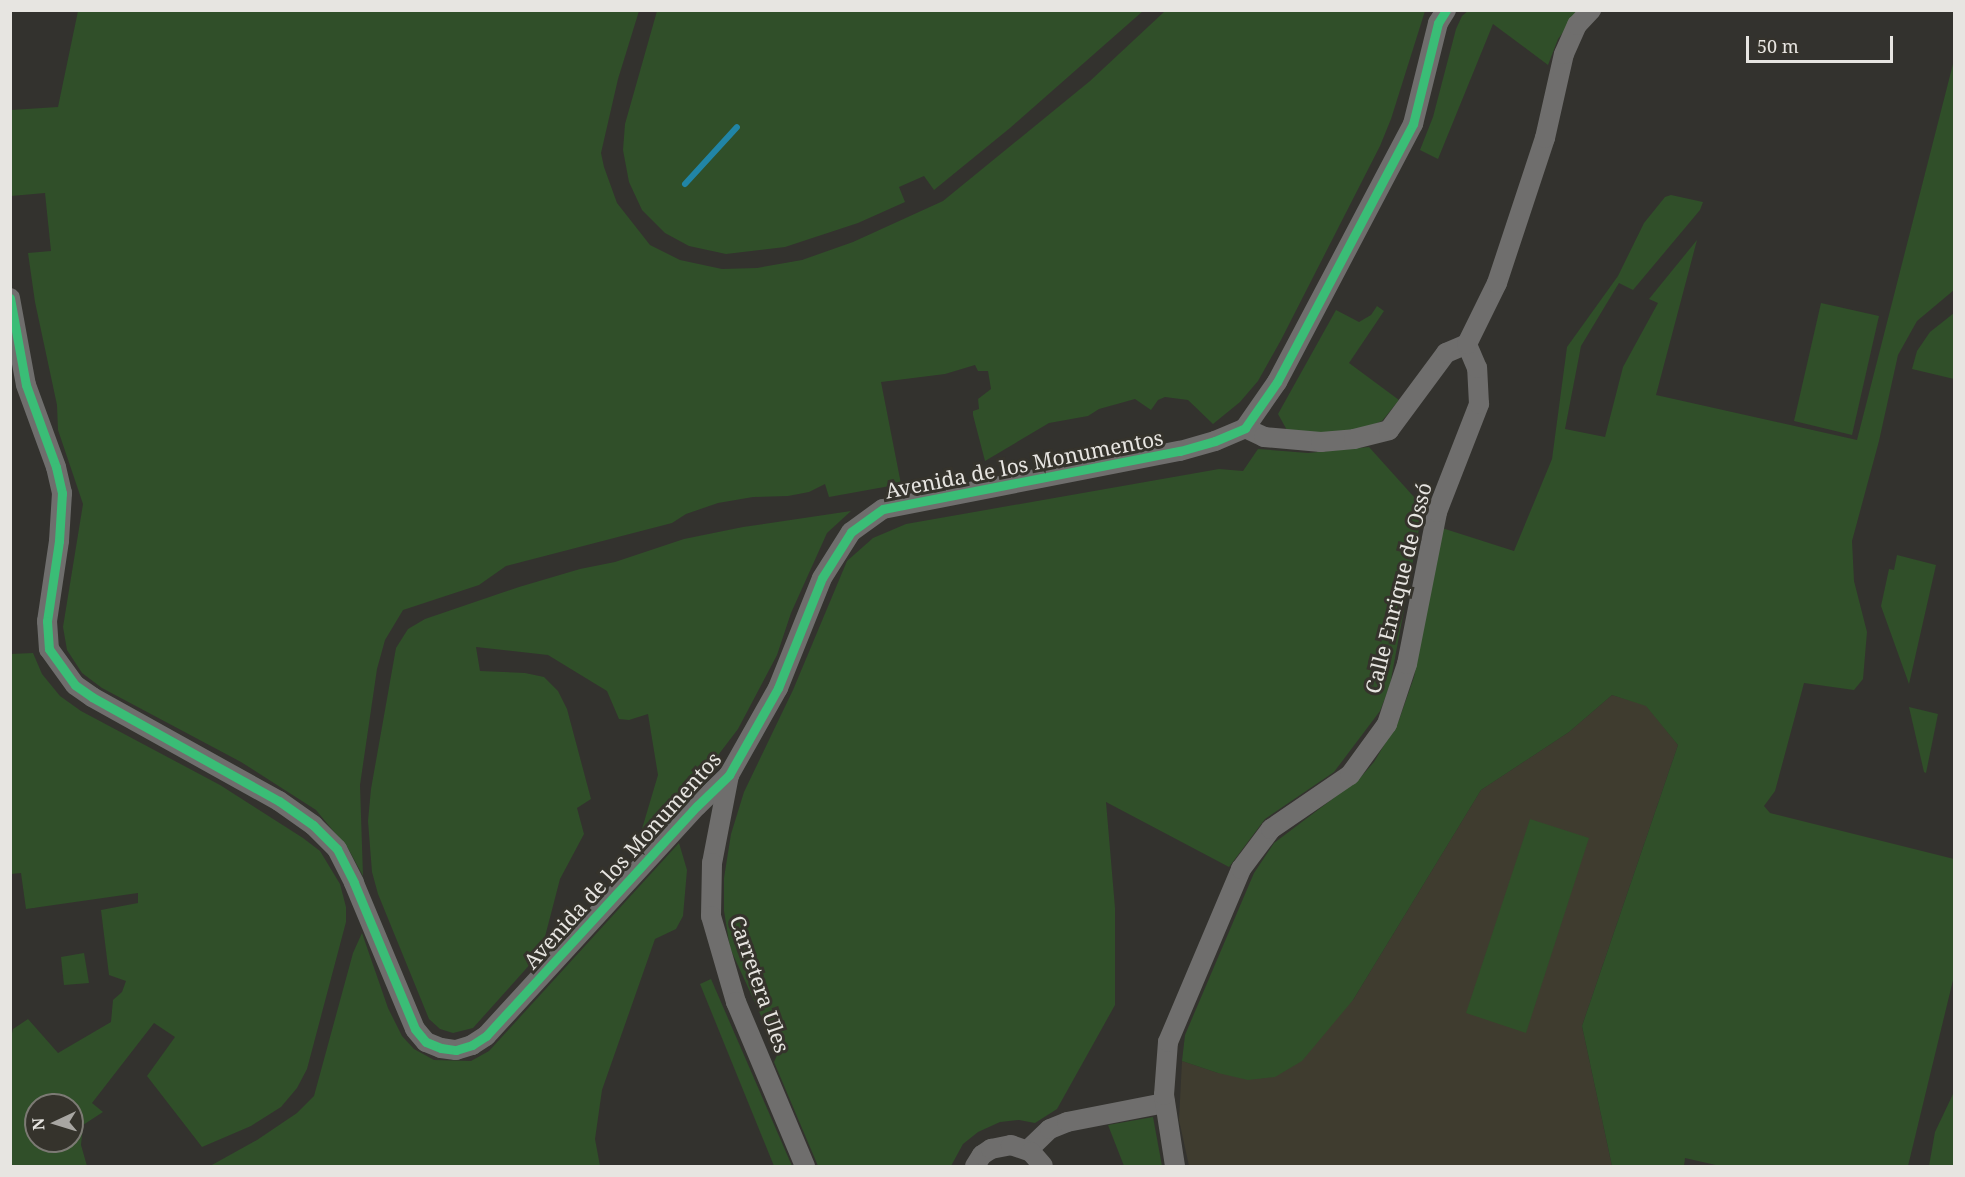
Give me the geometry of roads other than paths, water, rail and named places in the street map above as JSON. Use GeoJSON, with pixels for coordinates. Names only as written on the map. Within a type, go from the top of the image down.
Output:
{"type":"FeatureCollection","features":[{"type":"Feature","properties":{"kind":"street"},"geometry":{"type":"LineString","coordinates":[[1446,10],[1438,23],[1413,124],[1278,382],[1245,428],[1264,437],[1321,442],[1354,440],[1389,430],[1446,353],[1467,344],[1497,283],[1537,160],[1564,54],[1577,25],[1591,10]]}},
{"type":"Feature","properties":{"kind":"street","name":"Avenida de los Monumentos"},"geometry":{"type":"LineString","coordinates":[[10,298],[26,385],[56,467],[62,494],[59,541],[47,621],[49,650],[75,685],[92,697],[279,801],[313,825],[337,849],[354,883],[408,1014],[426,1042],[441,1048],[456,1050],[472,1045],[486,1036],[697,806],[729,775],[778,688],[822,578],[851,532],[883,509],[1180,451],[1215,441],[1245,428]]}},
{"type":"Feature","properties":{"kind":"street","name":"Calle Enrique de Ossó"},"geometry":{"type":"LineString","coordinates":[[1175,1167],[1166,1103],[1168,1042],[1241,869],[1271,829],[1350,775],[1387,724],[1407,664],[1437,512],[1479,404],[1477,368],[1467,344]]}},
{"type":"Feature","properties":{"kind":"street","name":"Carretera Ules"},"geometry":{"type":"LineString","coordinates":[[729,775],[712,863],[711,916],[736,1002],[805,1167]]}},
{"type":"Feature","properties":{"kind":"street"},"geometry":{"type":"LineString","coordinates":[[1028,1150],[1050,1130],[1067,1122],[1166,1103]]}},
{"type":"Feature","properties":{"kind":"street"},"geometry":{"type":"LineString","coordinates":[[975,1167],[982,1155],[1001,1146],[1011,1145],[1028,1150],[1043,1167]]}},
{"type":"Feature","properties":{"kind":"waterway"},"geometry":{"type":"LineString","coordinates":[[685,184],[737,127]]}}]}
